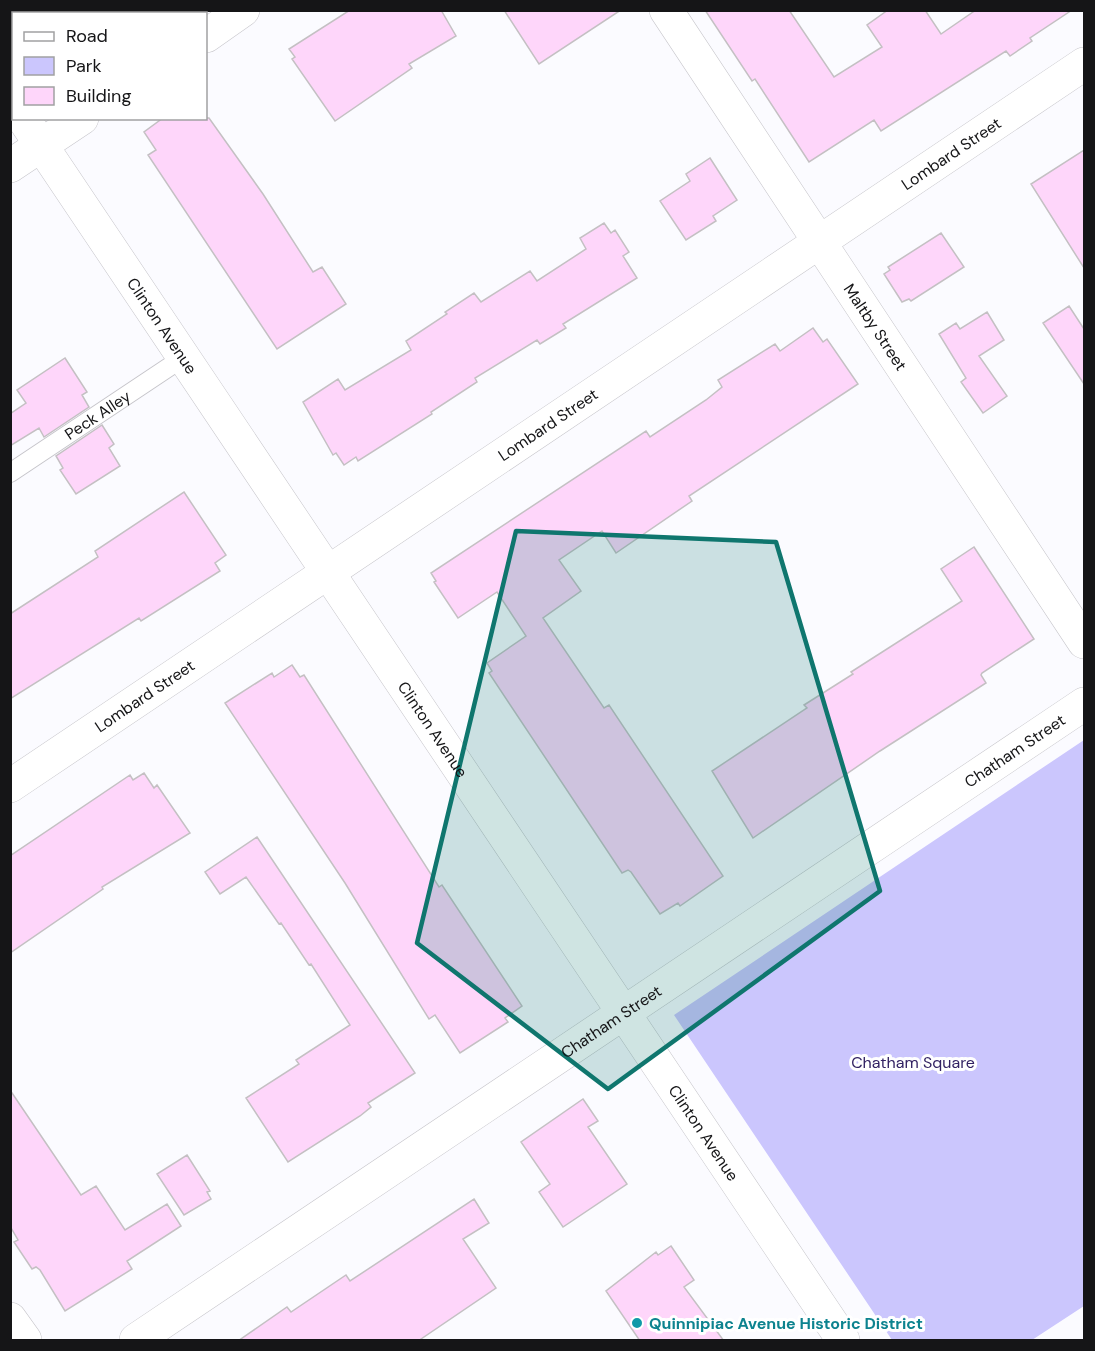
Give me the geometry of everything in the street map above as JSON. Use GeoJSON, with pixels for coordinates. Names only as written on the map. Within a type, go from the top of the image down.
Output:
{"type":"FeatureCollection","features":[{"type":"Feature","properties":{"kind":"street"},"geometry":{"type":"LineString","coordinates":[[207,35],[243,10]]}},
{"type":"Feature","properties":{"kind":"street","name":"Maltby Street"},"geometry":{"type":"LineString","coordinates":[[676,14],[818,243],[1084,642]]}},
{"type":"Feature","properties":{"kind":"street","name":"Lombard Street"},"geometry":{"type":"LineString","coordinates":[[10,786],[1084,64]]}},
{"type":"Feature","properties":{"kind":"street","name":"Clinton Avenue"},"geometry":{"type":"LineString","coordinates":[[24,120],[625,1012],[843,1341]]}},
{"type":"Feature","properties":{"kind":"street"},"geometry":{"type":"LineString","coordinates":[[10,166],[79,120]]}},
{"type":"Feature","properties":{"kind":"street","name":"Chatham Street"},"geometry":{"type":"LineString","coordinates":[[136,1341],[1084,704]]}},
{"type":"Feature","properties":{"kind":"street"},"geometry":{"type":"LineString","coordinates":[[10,1319],[25,1341]]}},
{"type":"Feature","properties":{"kind":"lane","name":"Peck Alley"},"geometry":{"type":"LineString","coordinates":[[10,473],[184,357]]}},
{"type":"Feature","properties":{"kind":"highlighted area"},"geometry":{"type":"Polygon","coordinates":[[[516,531],[776,542],[880,891],[608,1089],[417,943],[516,531]]]}},
{"type":"Feature","properties":{"kind":"green space"},"geometry":{"type":"Polygon","coordinates":[[[23,11],[168,11],[167,12],[23,11]]]}},
{"type":"Feature","properties":{"kind":"green space","name":"Chatham Square"},"geometry":{"type":"Polygon","coordinates":[[[1084,740],[1084,1306],[1032,1340],[892,1340],[674,1015],[1084,740]]]}},
{"type":"Feature","properties":{"kind":"building"},"geometry":{"type":"Polygon","coordinates":[[[350,10],[441,10],[456,36],[409,64],[412,68],[335,121],[292,59],[295,57],[289,49],[350,10]]]}},
{"type":"Feature","properties":{"kind":"building"},"geometry":{"type":"Polygon","coordinates":[[[504,10],[621,10],[539,64],[504,10]]]}},
{"type":"Feature","properties":{"kind":"building"},"geometry":{"type":"Polygon","coordinates":[[[705,10],[789,10],[834,77],[882,47],[867,25],[888,10],[925,10],[941,34],[976,10],[1072,10],[1030,38],[1032,41],[1010,56],[1006,51],[881,131],[874,120],[809,162],[755,79],[752,81],[705,10]]]}},
{"type":"Feature","properties":{"kind":"building"},"geometry":{"type":"Polygon","coordinates":[[[209,118],[263,194],[313,272],[322,267],[346,304],[277,349],[148,155],[156,150],[144,132],[160,120],[207,120],[209,118]]]}},
{"type":"Feature","properties":{"kind":"building"},"geometry":{"type":"Polygon","coordinates":[[[1084,150],[1084,268],[1031,184],[1084,150]]]}},
{"type":"Feature","properties":{"kind":"building"},"geometry":{"type":"Polygon","coordinates":[[[710,158],[737,200],[713,216],[716,221],[686,240],[660,201],[690,181],[686,174],[710,158]]]}},
{"type":"Feature","properties":{"kind":"building"},"geometry":{"type":"Polygon","coordinates":[[[604,223],[611,233],[615,230],[629,252],[623,256],[637,278],[563,324],[566,328],[540,344],[537,340],[475,378],[477,382],[431,412],[432,414],[358,461],[356,457],[344,465],[336,453],[333,455],[303,402],[338,379],[345,390],[411,350],[406,341],[474,293],[481,302],[530,271],[537,281],[586,249],[580,238],[604,223]]]}},
{"type":"Feature","properties":{"kind":"building"},"geometry":{"type":"Polygon","coordinates":[[[941,233],[964,267],[911,301],[909,299],[902,302],[884,274],[890,270],[888,267],[941,233]]]}},
{"type":"Feature","properties":{"kind":"building"},"geometry":{"type":"Polygon","coordinates":[[[1069,306],[1084,329],[1084,384],[1043,323],[1069,306]]]}},
{"type":"Feature","properties":{"kind":"building"},"geometry":{"type":"Polygon","coordinates":[[[987,312],[1004,340],[979,356],[1007,396],[983,413],[961,382],[966,378],[939,334],[956,323],[960,329],[987,312]]]}},
{"type":"Feature","properties":{"kind":"building"},"geometry":{"type":"Polygon","coordinates":[[[813,328],[823,342],[827,339],[858,384],[689,496],[692,501],[616,553],[602,531],[559,560],[581,591],[543,618],[604,708],[609,705],[723,876],[680,906],[678,903],[660,914],[631,872],[628,870],[622,873],[489,673],[492,671],[487,663],[526,636],[497,592],[458,618],[434,582],[436,581],[431,573],[646,431],[650,437],[706,400],[722,387],[718,380],[775,344],[780,351],[813,328]]]}},
{"type":"Feature","properties":{"kind":"building"},"geometry":{"type":"Polygon","coordinates":[[[65,358],[87,392],[82,395],[89,407],[44,437],[39,428],[10,446],[10,414],[26,403],[17,390],[65,358]]]}},
{"type":"Feature","properties":{"kind":"building"},"geometry":{"type":"Polygon","coordinates":[[[102,425],[114,444],[109,448],[120,466],[76,494],[60,470],[63,468],[56,456],[102,425]]]}},
{"type":"Feature","properties":{"kind":"building"},"geometry":{"type":"Polygon","coordinates":[[[184,492],[226,555],[215,563],[220,571],[141,621],[139,618],[10,699],[10,614],[98,557],[95,551],[184,492]]]}},
{"type":"Feature","properties":{"kind":"building"},"geometry":{"type":"Polygon","coordinates":[[[974,547],[1034,639],[982,673],[986,683],[880,751],[753,838],[712,771],[807,708],[804,705],[853,674],[851,672],[962,601],[941,569],[974,547]]]}},
{"type":"Feature","properties":{"kind":"building"},"geometry":{"type":"Polygon","coordinates":[[[292,665],[300,677],[304,675],[439,887],[442,885],[522,1006],[505,1018],[508,1022],[460,1053],[435,1015],[429,1019],[345,883],[225,703],[272,673],[274,677],[292,665]]]}},
{"type":"Feature","properties":{"kind":"building"},"geometry":{"type":"Polygon","coordinates":[[[144,773],[154,788],[157,785],[190,833],[102,887],[103,889],[10,953],[10,856],[130,775],[133,780],[144,773]]]}},
{"type":"Feature","properties":{"kind":"building"},"geometry":{"type":"Polygon","coordinates":[[[257,837],[415,1073],[368,1103],[371,1107],[360,1116],[288,1162],[246,1098],[299,1064],[296,1060],[350,1025],[311,964],[309,965],[246,877],[220,894],[205,872],[257,837]]]}},
{"type":"Feature","properties":{"kind":"building"},"geometry":{"type":"Polygon","coordinates":[[[10,1090],[81,1195],[96,1186],[125,1230],[167,1204],[181,1226],[127,1261],[132,1269],[65,1311],[40,1270],[36,1267],[32,1269],[14,1242],[18,1240],[10,1226],[10,1090]]]}},
{"type":"Feature","properties":{"kind":"building"},"geometry":{"type":"Polygon","coordinates":[[[583,1099],[598,1121],[588,1127],[627,1184],[563,1227],[539,1192],[550,1184],[521,1142],[583,1099]]]}},
{"type":"Feature","properties":{"kind":"building"},"geometry":{"type":"Polygon","coordinates":[[[187,1155],[210,1191],[207,1192],[211,1199],[184,1215],[157,1174],[187,1155]]]}},
{"type":"Feature","properties":{"kind":"building"},"geometry":{"type":"Polygon","coordinates":[[[474,1199],[489,1223],[463,1239],[496,1288],[418,1341],[238,1341],[287,1307],[291,1312],[346,1275],[350,1281],[474,1199]]]}},
{"type":"Feature","properties":{"kind":"building"},"geometry":{"type":"Polygon","coordinates":[[[671,1246],[694,1280],[684,1287],[724,1341],[640,1341],[606,1291],[656,1252],[658,1255],[671,1246]]]}},
{"type":"Feature","properties":{"kind":"place","name":"Quinnipiac Avenue Historic District"},"geometry":{"type":"Point","coordinates":[637,1323]}}]}
